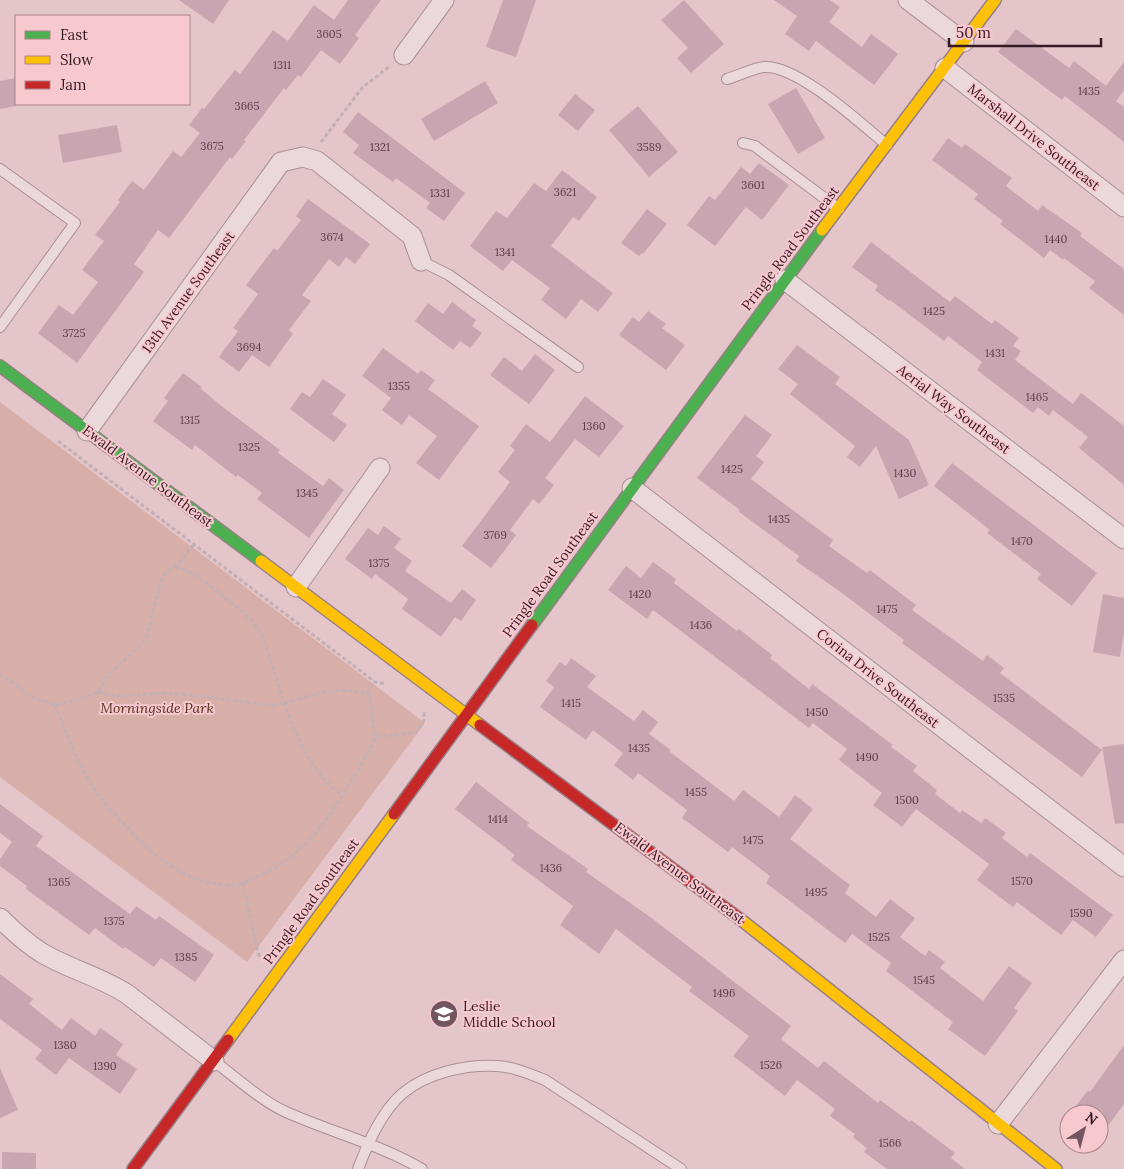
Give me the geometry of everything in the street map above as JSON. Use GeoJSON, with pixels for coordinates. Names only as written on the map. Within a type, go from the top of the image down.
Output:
{"type":"FeatureCollection","features":[{"type":"Feature","properties":{"kind":"main road","name":"Pringle Road Southeast"},"geometry":{"type":"LineString","coordinates":[[133,1169],[838,208],[995,0]]}},
{"type":"Feature","properties":{"kind":"main road","name":"Ewald Avenue Southeast"},"geometry":{"type":"LineString","coordinates":[[0,366],[734,914],[1056,1169]]}},
{"type":"Feature","properties":{"kind":"street"},"geometry":{"type":"LineString","coordinates":[[404,55],[444,0]]}},
{"type":"Feature","properties":{"kind":"street"},"geometry":{"type":"LineString","coordinates":[[908,0],[964,42]]}},
{"type":"Feature","properties":{"kind":"street","name":"Marshall Drive Southeast"},"geometry":{"type":"LineString","coordinates":[[945,68],[1124,206]]}},
{"type":"Feature","properties":{"kind":"street"},"geometry":{"type":"LineString","coordinates":[[300,158],[316,161],[412,236],[421,261]]}},
{"type":"Feature","properties":{"kind":"street","name":"13th Avenue Southeast"},"geometry":{"type":"LineString","coordinates":[[87,431],[282,162],[300,158]]}},
{"type":"Feature","properties":{"kind":"street","name":"Aerial Way Southeast"},"geometry":{"type":"LineString","coordinates":[[785,280],[1124,539]]}},
{"type":"Feature","properties":{"kind":"street"},"geometry":{"type":"LineString","coordinates":[[296,587],[380,468]]}},
{"type":"Feature","properties":{"kind":"street","name":"Corina Drive Southeast"},"geometry":{"type":"LineString","coordinates":[[632,488],[1124,867]]}},
{"type":"Feature","properties":{"kind":"street"},"geometry":{"type":"LineString","coordinates":[[0,918],[18,936],[43,953],[120,990],[214,1061]]}},
{"type":"Feature","properties":{"kind":"street"},"geometry":{"type":"LineString","coordinates":[[998,1124],[1124,960]]}},
{"type":"Feature","properties":{"kind":"lane"},"geometry":{"type":"LineString","coordinates":[[727,79],[764,67],[801,78],[832,100],[887,145]]}},
{"type":"Feature","properties":{"kind":"lane"},"geometry":{"type":"LineString","coordinates":[[743,143],[755,146],[838,208]]}},
{"type":"Feature","properties":{"kind":"lane"},"geometry":{"type":"LineString","coordinates":[[0,169],[75,223],[0,327]]}},
{"type":"Feature","properties":{"kind":"lane"},"geometry":{"type":"LineString","coordinates":[[421,261],[450,275],[578,367]]}},
{"type":"Feature","properties":{"kind":"lane"},"geometry":{"type":"LineString","coordinates":[[214,1061],[285,1112],[368,1143],[422,1169]]}},
{"type":"Feature","properties":{"kind":"lane"},"geometry":{"type":"LineString","coordinates":[[358,1169],[368,1143],[403,1093],[430,1077],[455,1069],[477,1066],[498,1066],[522,1071],[545,1080],[682,1169]]}},
{"type":"Feature","properties":{"kind":"path"},"geometry":{"type":"LineString","coordinates":[[300,158],[362,88],[404,55]]}},
{"type":"Feature","properties":{"kind":"path"},"geometry":{"type":"LineString","coordinates":[[54,438],[375,682],[390,685]]}},
{"type":"Feature","properties":{"kind":"path"},"geometry":{"type":"LineString","coordinates":[[0,674],[32,698],[55,705],[81,699],[98,692],[109,674],[142,644],[147,636],[161,580],[165,574],[176,567],[194,544]]}},
{"type":"Feature","properties":{"kind":"path"},"geometry":{"type":"LineString","coordinates":[[176,567],[184,569],[208,584],[242,611],[254,624],[265,645],[284,704],[307,754],[325,780],[342,795]]}},
{"type":"Feature","properties":{"kind":"path"},"geometry":{"type":"LineString","coordinates":[[367,693],[375,682]]}},
{"type":"Feature","properties":{"kind":"path"},"geometry":{"type":"LineString","coordinates":[[98,692],[113,696],[191,695],[265,705],[284,704],[320,692],[344,690],[367,693]]}},
{"type":"Feature","properties":{"kind":"path"},"geometry":{"type":"LineString","coordinates":[[55,705],[69,743],[92,786],[112,811],[146,846],[182,873],[211,882],[231,885],[243,883],[278,867],[300,850],[327,820],[376,737],[370,697],[367,693]]}},
{"type":"Feature","properties":{"kind":"path"},"geometry":{"type":"LineString","coordinates":[[376,737],[416,732],[426,716],[421,708]]}},
{"type":"Feature","properties":{"kind":"path"},"geometry":{"type":"LineString","coordinates":[[243,883],[260,958]]}},
{"type":"Feature","properties":{"kind":"green space","name":"Morningside Park"},"geometry":{"type":"Polygon","coordinates":[[[0,402],[425,723],[247,962],[0,777],[0,402]]]}},
{"type":"Feature","properties":{"kind":"building"},"geometry":{"type":"Polygon","coordinates":[[[179,0],[229,0],[213,24],[179,0]]]}},
{"type":"Feature","properties":{"kind":"building"},"geometry":{"type":"Polygon","coordinates":[[[348,0],[381,0],[355,35],[359,38],[340,64],[321,50],[301,77],[298,75],[286,90],[284,88],[244,140],[246,141],[232,159],[230,157],[169,238],[158,230],[134,264],[144,272],[77,363],[38,333],[59,305],[73,315],[98,282],[82,270],[104,241],[95,235],[120,202],[118,200],[132,181],[144,190],[173,151],[181,157],[200,133],[189,125],[235,70],[240,74],[273,30],[288,41],[314,5],[334,20],[348,0]]]}},
{"type":"Feature","properties":{"kind":"building"},"geometry":{"type":"Polygon","coordinates":[[[503,0],[536,0],[516,57],[486,47],[503,0]]]}},
{"type":"Feature","properties":{"kind":"building"},"geometry":{"type":"Polygon","coordinates":[[[684,0],[724,44],[691,73],[677,58],[688,48],[661,20],[684,0]]]}},
{"type":"Feature","properties":{"kind":"building"},"geometry":{"type":"Polygon","coordinates":[[[774,0],[830,0],[840,7],[829,22],[862,47],[871,34],[898,54],[874,85],[816,41],[809,51],[785,34],[797,16],[774,0]]]}},
{"type":"Feature","properties":{"kind":"building"},"geometry":{"type":"Polygon","coordinates":[[[1016,29],[1069,68],[1074,61],[1106,86],[1124,62],[1124,90],[1116,101],[1124,107],[1124,142],[1065,96],[1062,100],[998,52],[1016,29]]]}},
{"type":"Feature","properties":{"kind":"building"},"geometry":{"type":"Polygon","coordinates":[[[15,78],[16,106],[0,109],[0,81],[15,78]]]}},
{"type":"Feature","properties":{"kind":"building"},"geometry":{"type":"Polygon","coordinates":[[[485,81],[498,103],[434,141],[421,119],[485,81]]]}},
{"type":"Feature","properties":{"kind":"building"},"geometry":{"type":"Polygon","coordinates":[[[796,88],[825,138],[798,154],[768,104],[796,88]]]}},
{"type":"Feature","properties":{"kind":"building"},"geometry":{"type":"Polygon","coordinates":[[[575,94],[595,110],[578,131],[558,115],[575,94]]]}},
{"type":"Feature","properties":{"kind":"building"},"geometry":{"type":"Polygon","coordinates":[[[638,106],[678,152],[649,177],[609,130],[638,106]]]}},
{"type":"Feature","properties":{"kind":"building"},"geometry":{"type":"Polygon","coordinates":[[[358,112],[465,193],[444,221],[426,208],[430,203],[396,178],[393,182],[353,153],[359,145],[343,132],[358,112]]]}},
{"type":"Feature","properties":{"kind":"building"},"geometry":{"type":"Polygon","coordinates":[[[117,125],[122,152],[63,163],[58,135],[117,125]]]}},
{"type":"Feature","properties":{"kind":"building"},"geometry":{"type":"Polygon","coordinates":[[[948,138],[962,148],[965,144],[1012,178],[1006,186],[1038,211],[1042,205],[1082,233],[1080,236],[1124,269],[1124,315],[1089,288],[1095,281],[1050,250],[1044,258],[1000,224],[1003,221],[974,199],[978,194],[932,160],[948,138]]]}},
{"type":"Feature","properties":{"kind":"building"},"geometry":{"type":"Polygon","coordinates":[[[759,163],[789,185],[762,220],[746,207],[715,246],[687,225],[709,196],[715,200],[741,167],[750,174],[759,163]]]}},
{"type":"Feature","properties":{"kind":"building"},"geometry":{"type":"Polygon","coordinates":[[[562,170],[597,197],[579,221],[573,217],[551,246],[613,293],[598,312],[581,299],[566,319],[541,300],[550,288],[512,260],[503,271],[470,246],[496,211],[507,218],[534,183],[546,191],[562,170]]]}},
{"type":"Feature","properties":{"kind":"building"},"geometry":{"type":"Polygon","coordinates":[[[308,199],[370,244],[355,264],[346,257],[339,267],[329,259],[302,295],[311,301],[289,330],[293,334],[269,367],[252,355],[239,372],[219,357],[238,331],[233,328],[258,294],[246,285],[274,248],[277,251],[301,220],[296,216],[308,199]]]}},
{"type":"Feature","properties":{"kind":"building"},"geometry":{"type":"Polygon","coordinates":[[[647,209],[667,224],[643,254],[639,256],[621,243],[647,209]]]}},
{"type":"Feature","properties":{"kind":"building"},"geometry":{"type":"Polygon","coordinates":[[[871,242],[950,302],[955,296],[992,324],[995,320],[1019,338],[1013,346],[1021,351],[1015,360],[1073,404],[1081,393],[1124,426],[1124,485],[1079,448],[1088,437],[1053,410],[1049,416],[1038,407],[1033,413],[977,370],[982,362],[948,336],[944,341],[875,290],[878,286],[852,267],[871,242]]]}},
{"type":"Feature","properties":{"kind":"building"},"geometry":{"type":"Polygon","coordinates":[[[452,302],[476,320],[472,326],[482,333],[470,348],[460,341],[453,350],[415,321],[428,303],[443,314],[452,302]]]}},
{"type":"Feature","properties":{"kind":"building"},"geometry":{"type":"Polygon","coordinates":[[[648,311],[666,324],[662,328],[685,345],[666,370],[619,335],[633,317],[639,322],[648,311]]]}},
{"type":"Feature","properties":{"kind":"building"},"geometry":{"type":"Polygon","coordinates":[[[797,345],[840,377],[835,384],[909,440],[929,485],[899,499],[876,446],[860,467],[847,457],[855,446],[790,394],[798,384],[778,369],[797,345]]]}},
{"type":"Feature","properties":{"kind":"building"},"geometry":{"type":"Polygon","coordinates":[[[383,348],[418,374],[421,370],[435,380],[428,389],[479,426],[439,480],[416,463],[437,436],[409,415],[402,425],[382,410],[391,398],[362,376],[383,348]]]}},
{"type":"Feature","properties":{"kind":"building"},"geometry":{"type":"Polygon","coordinates":[[[535,354],[555,370],[529,404],[490,375],[504,357],[522,371],[535,354]]]}},
{"type":"Feature","properties":{"kind":"building"},"geometry":{"type":"Polygon","coordinates":[[[183,373],[202,387],[201,389],[224,408],[280,450],[278,453],[323,486],[329,478],[344,490],[309,538],[257,499],[262,493],[238,475],[236,477],[195,445],[192,450],[153,421],[168,401],[164,398],[183,373]]]}},
{"type":"Feature","properties":{"kind":"building"},"geometry":{"type":"Polygon","coordinates":[[[323,379],[346,395],[332,414],[347,425],[334,442],[290,409],[302,392],[310,397],[323,379]]]}},
{"type":"Feature","properties":{"kind":"building"},"geometry":{"type":"Polygon","coordinates":[[[585,396],[624,426],[599,457],[575,439],[545,478],[554,485],[539,504],[533,499],[510,530],[516,535],[491,568],[462,546],[510,482],[498,472],[515,450],[510,446],[526,424],[550,442],[585,396]]]}},
{"type":"Feature","properties":{"kind":"building"},"geometry":{"type":"Polygon","coordinates":[[[745,415],[772,435],[756,456],[764,462],[751,479],[833,540],[829,546],[867,573],[870,570],[916,605],[912,610],[983,661],[987,655],[1004,668],[1000,673],[1102,750],[1082,777],[902,643],[904,640],[842,593],[796,561],[799,556],[697,478],[745,415]]]}},
{"type":"Feature","properties":{"kind":"building"},"geometry":{"type":"Polygon","coordinates":[[[952,463],[1097,573],[1072,606],[1037,579],[1041,574],[987,533],[990,530],[934,486],[952,463]]]}},
{"type":"Feature","properties":{"kind":"building"},"geometry":{"type":"Polygon","coordinates":[[[384,526],[401,539],[394,548],[412,561],[405,571],[451,603],[462,589],[476,600],[461,621],[455,617],[441,637],[402,609],[408,599],[375,574],[372,579],[345,559],[368,528],[378,535],[384,526]]]}},
{"type":"Feature","properties":{"kind":"building"},"geometry":{"type":"Polygon","coordinates":[[[653,562],[676,579],[674,583],[737,631],[739,629],[772,655],[770,658],[809,689],[812,684],[893,745],[891,747],[917,766],[913,771],[937,790],[935,794],[960,813],[962,810],[981,823],[985,818],[1006,833],[1002,838],[1027,857],[1030,853],[1113,915],[1096,937],[1073,920],[1061,935],[1017,902],[1013,907],[977,880],[989,864],[916,809],[902,827],[873,805],[882,793],[839,760],[847,749],[813,723],[809,728],[653,610],[647,619],[608,590],[626,566],[641,578],[653,562]]]}},
{"type":"Feature","properties":{"kind":"building"},"geometry":{"type":"Polygon","coordinates":[[[1103,594],[1124,598],[1124,633],[1120,657],[1093,652],[1103,594]]]}},
{"type":"Feature","properties":{"kind":"building"},"geometry":{"type":"Polygon","coordinates":[[[571,658],[596,676],[587,687],[634,721],[643,710],[658,722],[649,734],[734,801],[743,790],[779,817],[795,795],[813,809],[790,839],[850,885],[845,893],[876,917],[890,899],[915,918],[900,937],[925,956],[929,950],[945,962],[940,968],[983,1001],[1009,966],[1032,983],[1014,1008],[1018,1011],[985,1056],[948,1029],[953,1022],[886,971],[891,963],[852,934],[845,943],[766,883],[770,876],[732,847],[728,852],[682,818],[687,810],[638,773],[633,780],[614,765],[623,753],[593,730],[586,740],[540,707],[554,687],[546,681],[560,662],[566,666],[571,658]]]}},
{"type":"Feature","properties":{"kind":"building"},"geometry":{"type":"Polygon","coordinates":[[[1124,744],[1124,823],[1115,824],[1102,747],[1124,744]]]}},
{"type":"Feature","properties":{"kind":"building"},"geometry":{"type":"Polygon","coordinates":[[[476,782],[529,823],[527,826],[588,869],[586,872],[653,919],[791,1026],[781,1039],[818,1068],[824,1061],[878,1103],[880,1100],[910,1122],[911,1120],[955,1153],[951,1158],[965,1169],[887,1169],[864,1152],[867,1148],[853,1137],[855,1134],[830,1116],[835,1109],[797,1080],[785,1096],[733,1056],[749,1036],[689,991],[692,987],[616,929],[599,954],[560,925],[573,906],[511,860],[515,855],[455,809],[476,782]]]}},
{"type":"Feature","properties":{"kind":"building"},"geometry":{"type":"Polygon","coordinates":[[[0,804],[43,836],[36,846],[130,914],[136,906],[156,920],[159,916],[214,955],[195,982],[161,958],[154,967],[125,947],[123,949],[95,928],[89,935],[26,889],[27,886],[0,866],[0,859],[12,842],[0,833],[0,804]]]}},
{"type":"Feature","properties":{"kind":"building"},"geometry":{"type":"Polygon","coordinates":[[[0,974],[33,999],[29,1004],[62,1030],[71,1018],[95,1036],[100,1028],[123,1044],[116,1055],[137,1069],[120,1094],[69,1058],[56,1075],[35,1059],[42,1050],[0,1019],[0,974]]]}},
{"type":"Feature","properties":{"kind":"building"},"geometry":{"type":"Polygon","coordinates":[[[1124,1045],[1124,1104],[1109,1124],[1109,1104],[1078,1104],[1088,1090],[1090,1092],[1124,1045]]]}},
{"type":"Feature","properties":{"kind":"building"},"geometry":{"type":"Polygon","coordinates":[[[0,1068],[18,1110],[0,1118],[0,1068]]]}},
{"type":"Feature","properties":{"kind":"building"},"geometry":{"type":"Polygon","coordinates":[[[2,1152],[36,1153],[36,1169],[2,1169],[2,1152]]]}},
{"type":"Feature","properties":{"kind":"traffic: fast"},"geometry":{"type":"LineString","coordinates":[[532,625],[822,230]]}},
{"type":"Feature","properties":{"kind":"traffic: fast"},"geometry":{"type":"LineString","coordinates":[[0,366],[261,561]]}},
{"type":"Feature","properties":{"kind":"traffic: slow"},"geometry":{"type":"LineString","coordinates":[[822,230],[995,0]]}},
{"type":"Feature","properties":{"kind":"traffic: slow"},"geometry":{"type":"LineString","coordinates":[[261,561],[480,725]]}},
{"type":"Feature","properties":{"kind":"traffic: slow"},"geometry":{"type":"LineString","coordinates":[[228,1040],[394,814]]}},
{"type":"Feature","properties":{"kind":"traffic: slow"},"geometry":{"type":"LineString","coordinates":[[740,919],[1056,1169]]}},
{"type":"Feature","properties":{"kind":"traffic: jam"},"geometry":{"type":"LineString","coordinates":[[394,814],[532,625]]}},
{"type":"Feature","properties":{"kind":"traffic: jam"},"geometry":{"type":"LineString","coordinates":[[480,725],[740,919]]}},
{"type":"Feature","properties":{"kind":"traffic: jam"},"geometry":{"type":"LineString","coordinates":[[133,1169],[228,1040]]}},
{"type":"Feature","properties":{"kind":"place","name":"Leslie Middle School"},"geometry":{"type":"Point","coordinates":[444,1014]}}]}
